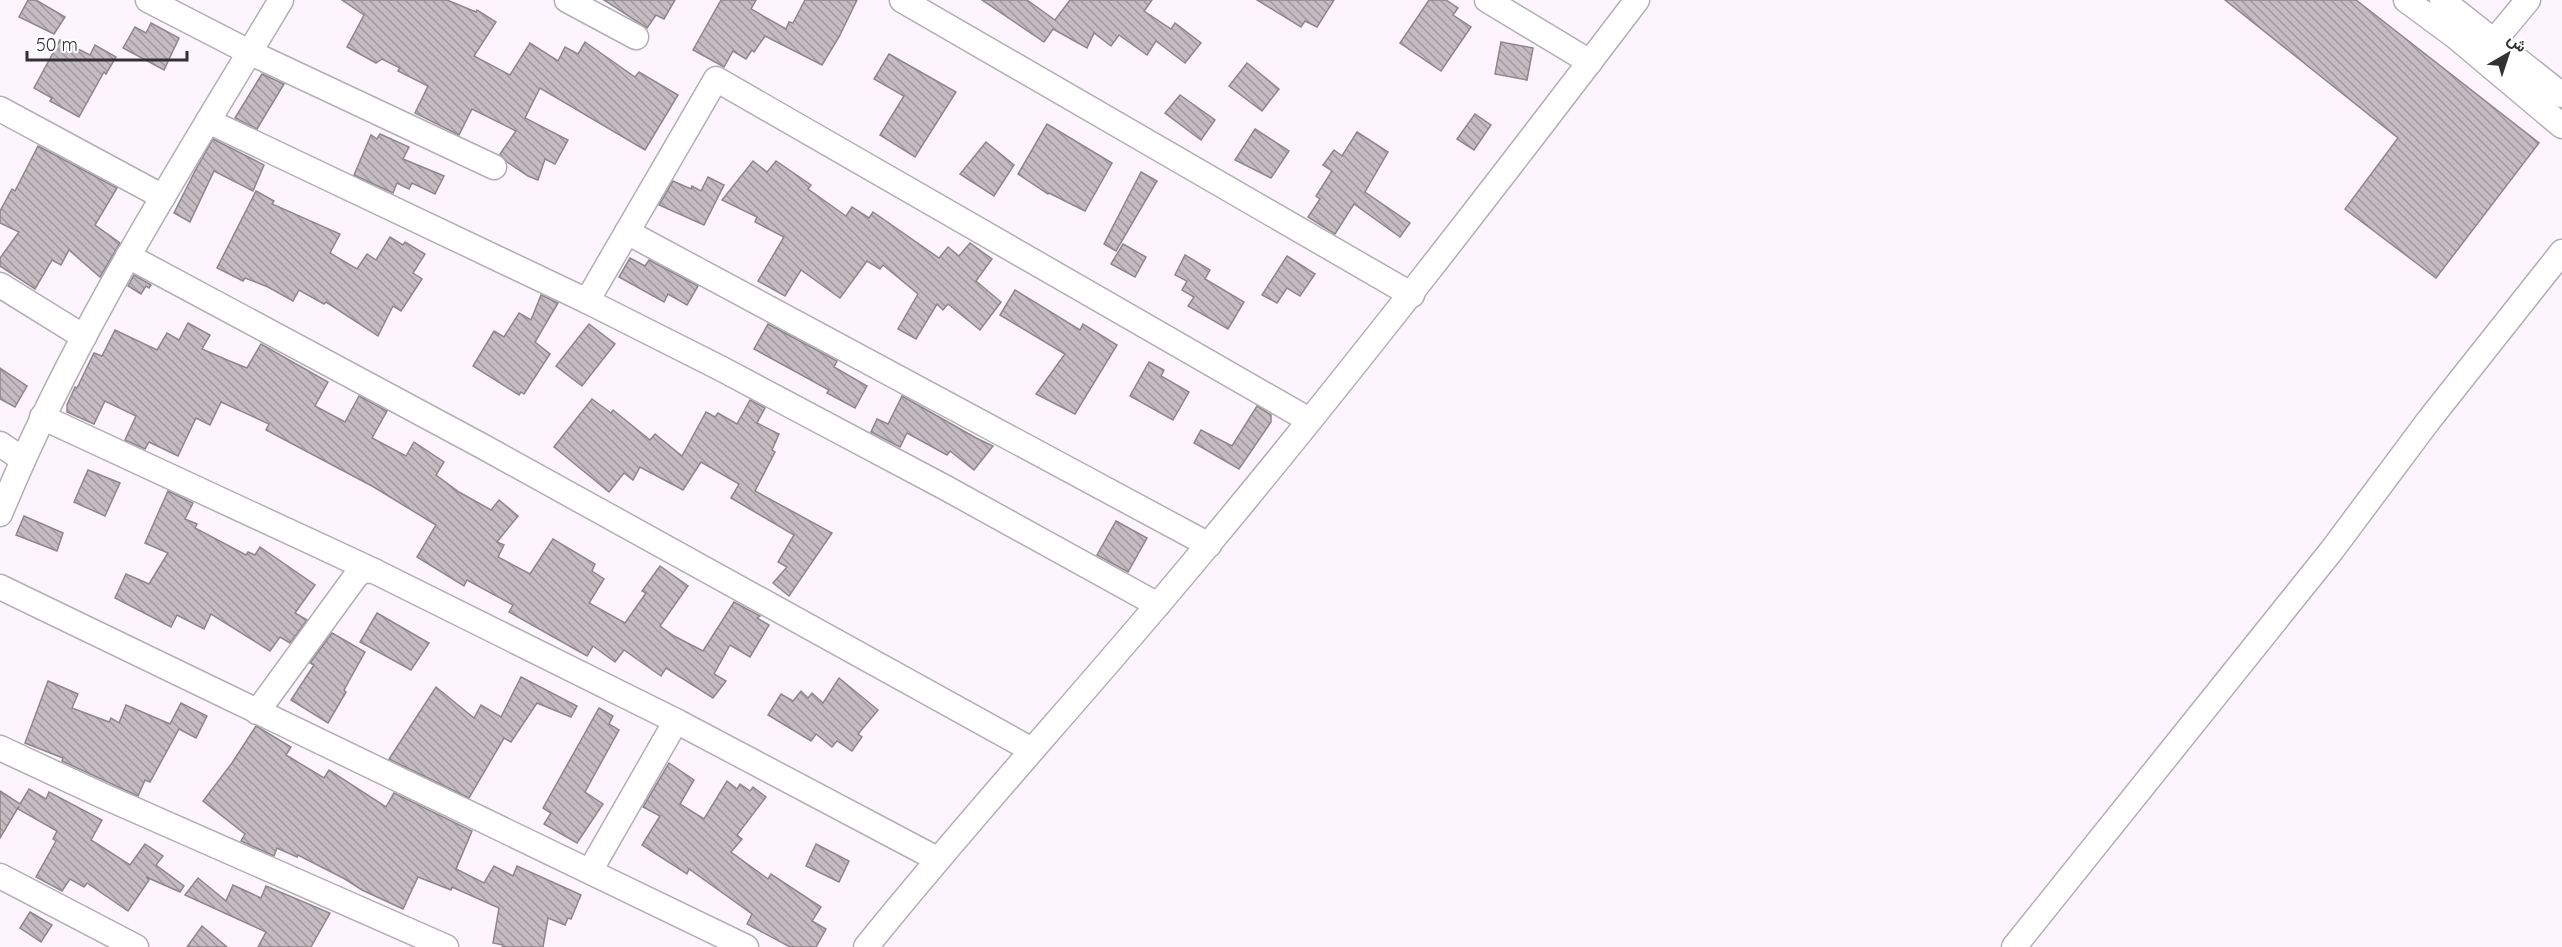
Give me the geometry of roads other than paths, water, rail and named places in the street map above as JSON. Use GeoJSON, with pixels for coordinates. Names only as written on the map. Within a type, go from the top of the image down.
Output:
{"type":"FeatureCollection","features":[{"type":"Feature","properties":{"kind":"street"},"geometry":{"type":"LineString","coordinates":[[148,0],[249,52],[494,167]]}},
{"type":"Feature","properties":{"kind":"street"},"geometry":{"type":"LineString","coordinates":[[0,514],[42,417],[128,256],[281,0]]}},
{"type":"Feature","properties":{"kind":"street"},"geometry":{"type":"LineString","coordinates":[[567,0],[636,37]]}},
{"type":"Feature","properties":{"kind":"street"},"geometry":{"type":"LineString","coordinates":[[902,0],[1412,295]]}},
{"type":"Feature","properties":{"kind":"street"},"geometry":{"type":"LineString","coordinates":[[1487,0],[1590,62]]}},
{"type":"Feature","properties":{"kind":"street"},"geometry":{"type":"LineString","coordinates":[[866,947],[937,859],[1209,544],[1412,295],[1637,0]]}},
{"type":"Feature","properties":{"kind":"street"},"geometry":{"type":"LineString","coordinates":[[2406,0],[2456,37],[2562,126]]}},
{"type":"Feature","properties":{"kind":"street"},"geometry":{"type":"LineString","coordinates":[[2442,0],[2562,95]]}},
{"type":"Feature","properties":{"kind":"street"},"geometry":{"type":"LineString","coordinates":[[2494,41],[2528,0]]}},
{"type":"Feature","properties":{"kind":"street"},"geometry":{"type":"LineString","coordinates":[[587,301],[716,79],[1309,420]]}},
{"type":"Feature","properties":{"kind":"street"},"geometry":{"type":"LineString","coordinates":[[0,110],[163,197]]}},
{"type":"Feature","properties":{"kind":"street"},"geometry":{"type":"LineString","coordinates":[[208,121],[587,301],[926,477],[1158,604]]}},
{"type":"Feature","properties":{"kind":"street"},"geometry":{"type":"LineString","coordinates":[[627,231],[1209,544]]}},
{"type":"Feature","properties":{"kind":"street"},"geometry":{"type":"LineString","coordinates":[[2014,947],[2332,550],[2429,420],[2562,252]]}},
{"type":"Feature","properties":{"kind":"street"},"geometry":{"type":"LineString","coordinates":[[128,256],[482,446],[1032,750]]}},
{"type":"Feature","properties":{"kind":"street"},"geometry":{"type":"LineString","coordinates":[[0,285],[84,337]]}},
{"type":"Feature","properties":{"kind":"street"},"geometry":{"type":"LineString","coordinates":[[42,417],[374,571],[676,722],[937,859]]}},
{"type":"Feature","properties":{"kind":"street"},"geometry":{"type":"LineString","coordinates":[[0,444],[22,459]]}},
{"type":"Feature","properties":{"kind":"street"},"geometry":{"type":"LineString","coordinates":[[257,712],[353,580],[364,570],[374,571]]}},
{"type":"Feature","properties":{"kind":"street"},"geometry":{"type":"LineString","coordinates":[[0,587],[746,947]]}},
{"type":"Feature","properties":{"kind":"street"},"geometry":{"type":"LineString","coordinates":[[590,871],[676,722]]}},
{"type":"Feature","properties":{"kind":"street"},"geometry":{"type":"LineString","coordinates":[[0,748],[122,805],[446,947]]}},
{"type":"Feature","properties":{"kind":"street"},"geometry":{"type":"LineString","coordinates":[[0,876],[136,947]]}}]}
